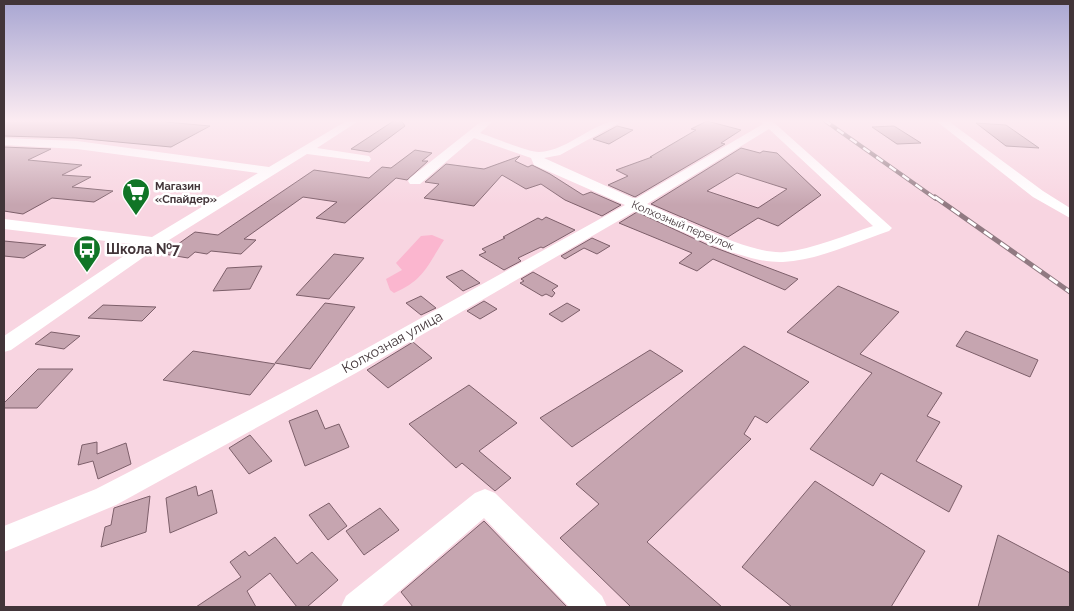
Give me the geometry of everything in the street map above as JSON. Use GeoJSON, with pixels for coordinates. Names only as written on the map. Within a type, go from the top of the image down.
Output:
{"type":"FeatureCollection","features":[{"type":"Feature","properties":{"kind":"street"},"geometry":{"type":"LineString","coordinates":[[103,149],[269,171]]}},
{"type":"Feature","properties":{"kind":"street"},"geometry":{"type":"LineString","coordinates":[[415,181],[454,149]]}},
{"type":"Feature","properties":{"kind":"street","name":"Колхозный переулок"},"geometry":{"type":"LineString","coordinates":[[515,149],[537,156],[538,162],[748,252],[782,257],[802,254],[884,228],[796,149]]}},
{"type":"Feature","properties":{"kind":"street"},"geometry":{"type":"LineString","coordinates":[[537,156],[563,149]]}},
{"type":"Feature","properties":{"kind":"street","name":"Колхозная улица"},"geometry":{"type":"LineString","coordinates":[[4,539],[106,497],[348,368],[635,205],[725,149]]}},
{"type":"Feature","properties":{"kind":"street"},"geometry":{"type":"LineString","coordinates":[[978,149],[1038,194],[1070,214]]}},
{"type":"Feature","properties":{"kind":"street"},"geometry":{"type":"LineString","coordinates":[[4,345],[155,242],[303,150],[365,159]]}},
{"type":"Feature","properties":{"kind":"street"},"geometry":{"type":"LineString","coordinates":[[4,224],[155,242]]}},
{"type":"Feature","properties":{"kind":"street"},"geometry":{"type":"LineString","coordinates":[[357,607],[485,500],[590,607]]}},
{"type":"Feature","properties":{"kind":"shaded area"},"geometry":{"type":"Polygon","coordinates":[[[432,235],[444,240],[429,265],[412,283],[394,293],[390,290],[386,279],[402,270],[396,263],[421,236],[432,235]]]}},
{"type":"Feature","properties":{"kind":"building"},"geometry":{"type":"Polygon","coordinates":[[[4,149],[51,149],[28,160],[82,165],[62,175],[91,177],[72,187],[113,191],[94,202],[52,198],[23,214],[4,211],[4,149]]]}},
{"type":"Feature","properties":{"kind":"building"},"geometry":{"type":"Polygon","coordinates":[[[352,149],[375,149],[370,152],[352,149]]]}},
{"type":"Feature","properties":{"kind":"building"},"geometry":{"type":"Polygon","coordinates":[[[664,149],[717,149],[635,197],[608,185],[628,176],[616,170],[652,157],[650,157],[664,149]]]}},
{"type":"Feature","properties":{"kind":"building"},"geometry":{"type":"Polygon","coordinates":[[[740,149],[760,153],[763,151],[777,153],[821,195],[778,226],[758,218],[728,237],[651,204],[740,149]],[[737,173],[707,191],[758,208],[787,189],[737,173]]]}},
{"type":"Feature","properties":{"kind":"building"},"geometry":{"type":"Polygon","coordinates":[[[415,150],[432,153],[422,161],[428,161],[407,180],[396,178],[345,223],[316,218],[337,202],[303,197],[244,239],[256,240],[241,254],[211,251],[207,254],[195,252],[188,258],[164,254],[195,232],[218,235],[314,170],[369,178],[382,167],[391,168],[415,150]]]}},
{"type":"Feature","properties":{"kind":"building"},"geometry":{"type":"Polygon","coordinates":[[[520,156],[515,161],[528,167],[532,165],[550,174],[583,195],[591,192],[621,205],[602,216],[565,200],[541,184],[526,189],[502,175],[474,206],[424,198],[439,184],[425,182],[446,164],[484,169],[520,156]]]}},
{"type":"Feature","properties":{"kind":"building"},"geometry":{"type":"Polygon","coordinates":[[[637,212],[708,245],[798,279],[785,290],[713,259],[697,271],[679,263],[692,253],[619,223],[637,212]]]}},
{"type":"Feature","properties":{"kind":"building"},"geometry":{"type":"Polygon","coordinates":[[[546,217],[575,230],[543,248],[541,247],[518,258],[521,261],[504,270],[479,255],[486,252],[482,249],[505,238],[503,237],[538,218],[542,220],[546,217]]]}},
{"type":"Feature","properties":{"kind":"building"},"geometry":{"type":"Polygon","coordinates":[[[592,238],[610,246],[597,254],[584,248],[565,259],[561,256],[592,238]]]}},
{"type":"Feature","properties":{"kind":"building"},"geometry":{"type":"Polygon","coordinates":[[[4,241],[46,245],[24,258],[4,256],[4,241]]]}},
{"type":"Feature","properties":{"kind":"building"},"geometry":{"type":"Polygon","coordinates":[[[334,254],[364,258],[329,299],[296,295],[334,254]]]}},
{"type":"Feature","properties":{"kind":"building"},"geometry":{"type":"Polygon","coordinates":[[[262,266],[250,289],[213,291],[227,268],[262,266]]]}},
{"type":"Feature","properties":{"kind":"building"},"geometry":{"type":"Polygon","coordinates":[[[462,270],[480,283],[463,291],[446,277],[462,270]]]}},
{"type":"Feature","properties":{"kind":"building"},"geometry":{"type":"Polygon","coordinates":[[[533,272],[558,286],[552,290],[555,293],[552,297],[546,294],[542,296],[520,283],[524,281],[521,279],[533,272]]]}},
{"type":"Feature","properties":{"kind":"building"},"geometry":{"type":"Polygon","coordinates":[[[838,286],[899,312],[860,354],[942,393],[927,416],[940,422],[916,461],[962,486],[949,512],[881,473],[873,486],[810,449],[872,373],[787,332],[838,286]]]}},
{"type":"Feature","properties":{"kind":"building"},"geometry":{"type":"Polygon","coordinates":[[[421,296],[436,308],[421,315],[406,303],[421,296]]]}},
{"type":"Feature","properties":{"kind":"building"},"geometry":{"type":"Polygon","coordinates":[[[484,301],[497,309],[480,319],[467,311],[484,301]]]}},
{"type":"Feature","properties":{"kind":"building"},"geometry":{"type":"Polygon","coordinates":[[[325,303],[355,307],[310,369],[275,363],[325,303]]]}},
{"type":"Feature","properties":{"kind":"building"},"geometry":{"type":"Polygon","coordinates":[[[567,303],[580,310],[562,322],[549,314],[567,303]]]}},
{"type":"Feature","properties":{"kind":"building"},"geometry":{"type":"Polygon","coordinates":[[[103,305],[156,307],[142,321],[88,318],[103,305]]]}},
{"type":"Feature","properties":{"kind":"building"},"geometry":{"type":"Polygon","coordinates":[[[966,331],[1038,360],[1030,377],[956,346],[966,331]]]}},
{"type":"Feature","properties":{"kind":"building"},"geometry":{"type":"Polygon","coordinates":[[[51,332],[80,336],[64,349],[35,344],[51,332]]]}},
{"type":"Feature","properties":{"kind":"building"},"geometry":{"type":"Polygon","coordinates":[[[413,342],[432,358],[388,388],[367,370],[413,342]]]}},
{"type":"Feature","properties":{"kind":"building"},"geometry":{"type":"Polygon","coordinates":[[[744,346],[809,382],[767,423],[755,416],[744,434],[751,439],[647,542],[722,607],[631,607],[560,538],[599,504],[576,484],[744,346]]]}},
{"type":"Feature","properties":{"kind":"building"},"geometry":{"type":"Polygon","coordinates":[[[650,350],[683,371],[572,447],[540,418],[650,350]]]}},
{"type":"Feature","properties":{"kind":"building"},"geometry":{"type":"Polygon","coordinates":[[[193,351],[275,364],[250,395],[163,380],[193,351]]]}},
{"type":"Feature","properties":{"kind":"building"},"geometry":{"type":"Polygon","coordinates":[[[38,369],[73,369],[37,408],[4,408],[4,403],[38,369]]]}},
{"type":"Feature","properties":{"kind":"building"},"geometry":{"type":"Polygon","coordinates":[[[469,385],[517,423],[479,451],[511,478],[495,491],[462,463],[456,468],[409,424],[469,385]]]}},
{"type":"Feature","properties":{"kind":"building"},"geometry":{"type":"Polygon","coordinates":[[[317,410],[325,429],[339,424],[349,447],[305,466],[289,421],[317,410]]]}},
{"type":"Feature","properties":{"kind":"building"},"geometry":{"type":"Polygon","coordinates":[[[250,435],[272,461],[249,474],[229,448],[250,435]]]}},
{"type":"Feature","properties":{"kind":"building"},"geometry":{"type":"Polygon","coordinates":[[[97,442],[97,454],[126,443],[131,464],[98,479],[93,461],[78,465],[82,445],[97,442]]]}},
{"type":"Feature","properties":{"kind":"building"},"geometry":{"type":"Polygon","coordinates":[[[815,481],[925,551],[891,607],[792,607],[742,567],[815,481]]]}},
{"type":"Feature","properties":{"kind":"building"},"geometry":{"type":"Polygon","coordinates":[[[196,486],[198,496],[212,490],[217,513],[170,533],[166,498],[196,486]]]}},
{"type":"Feature","properties":{"kind":"building"},"geometry":{"type":"Polygon","coordinates":[[[150,496],[146,532],[101,547],[105,527],[111,525],[114,508],[150,496]]]}},
{"type":"Feature","properties":{"kind":"building"},"geometry":{"type":"Polygon","coordinates":[[[329,503],[347,526],[328,540],[309,515],[329,503]]]}},
{"type":"Feature","properties":{"kind":"building"},"geometry":{"type":"Polygon","coordinates":[[[380,508],[399,530],[364,555],[346,531],[380,508]]]}},
{"type":"Feature","properties":{"kind":"building"},"geometry":{"type":"Polygon","coordinates":[[[484,521],[567,607],[413,607],[401,592],[484,521]]]}},
{"type":"Feature","properties":{"kind":"building"},"geometry":{"type":"Polygon","coordinates":[[[998,535],[1070,573],[1070,607],[978,607],[998,535]]]}},
{"type":"Feature","properties":{"kind":"building"},"geometry":{"type":"Polygon","coordinates":[[[275,537],[297,564],[312,552],[338,580],[307,607],[297,607],[270,573],[247,591],[256,607],[196,607],[241,577],[230,562],[245,551],[249,556],[275,537]]]}},
{"type":"Feature","properties":{"kind":"railway"},"geometry":{"type":"LineString","coordinates":[[864,149],[936,199]]}},
{"type":"Feature","properties":{"kind":"railway"},"geometry":{"type":"LineString","coordinates":[[935,197],[1070,292]]}},
{"type":"Feature","properties":{"kind":"place","name":"Магазин «Спайдер»"},"geometry":{"type":"Point","coordinates":[136,216]}},
{"type":"Feature","properties":{"kind":"place","name":"Школа №7"},"geometry":{"type":"Point","coordinates":[87,273]}}]}
